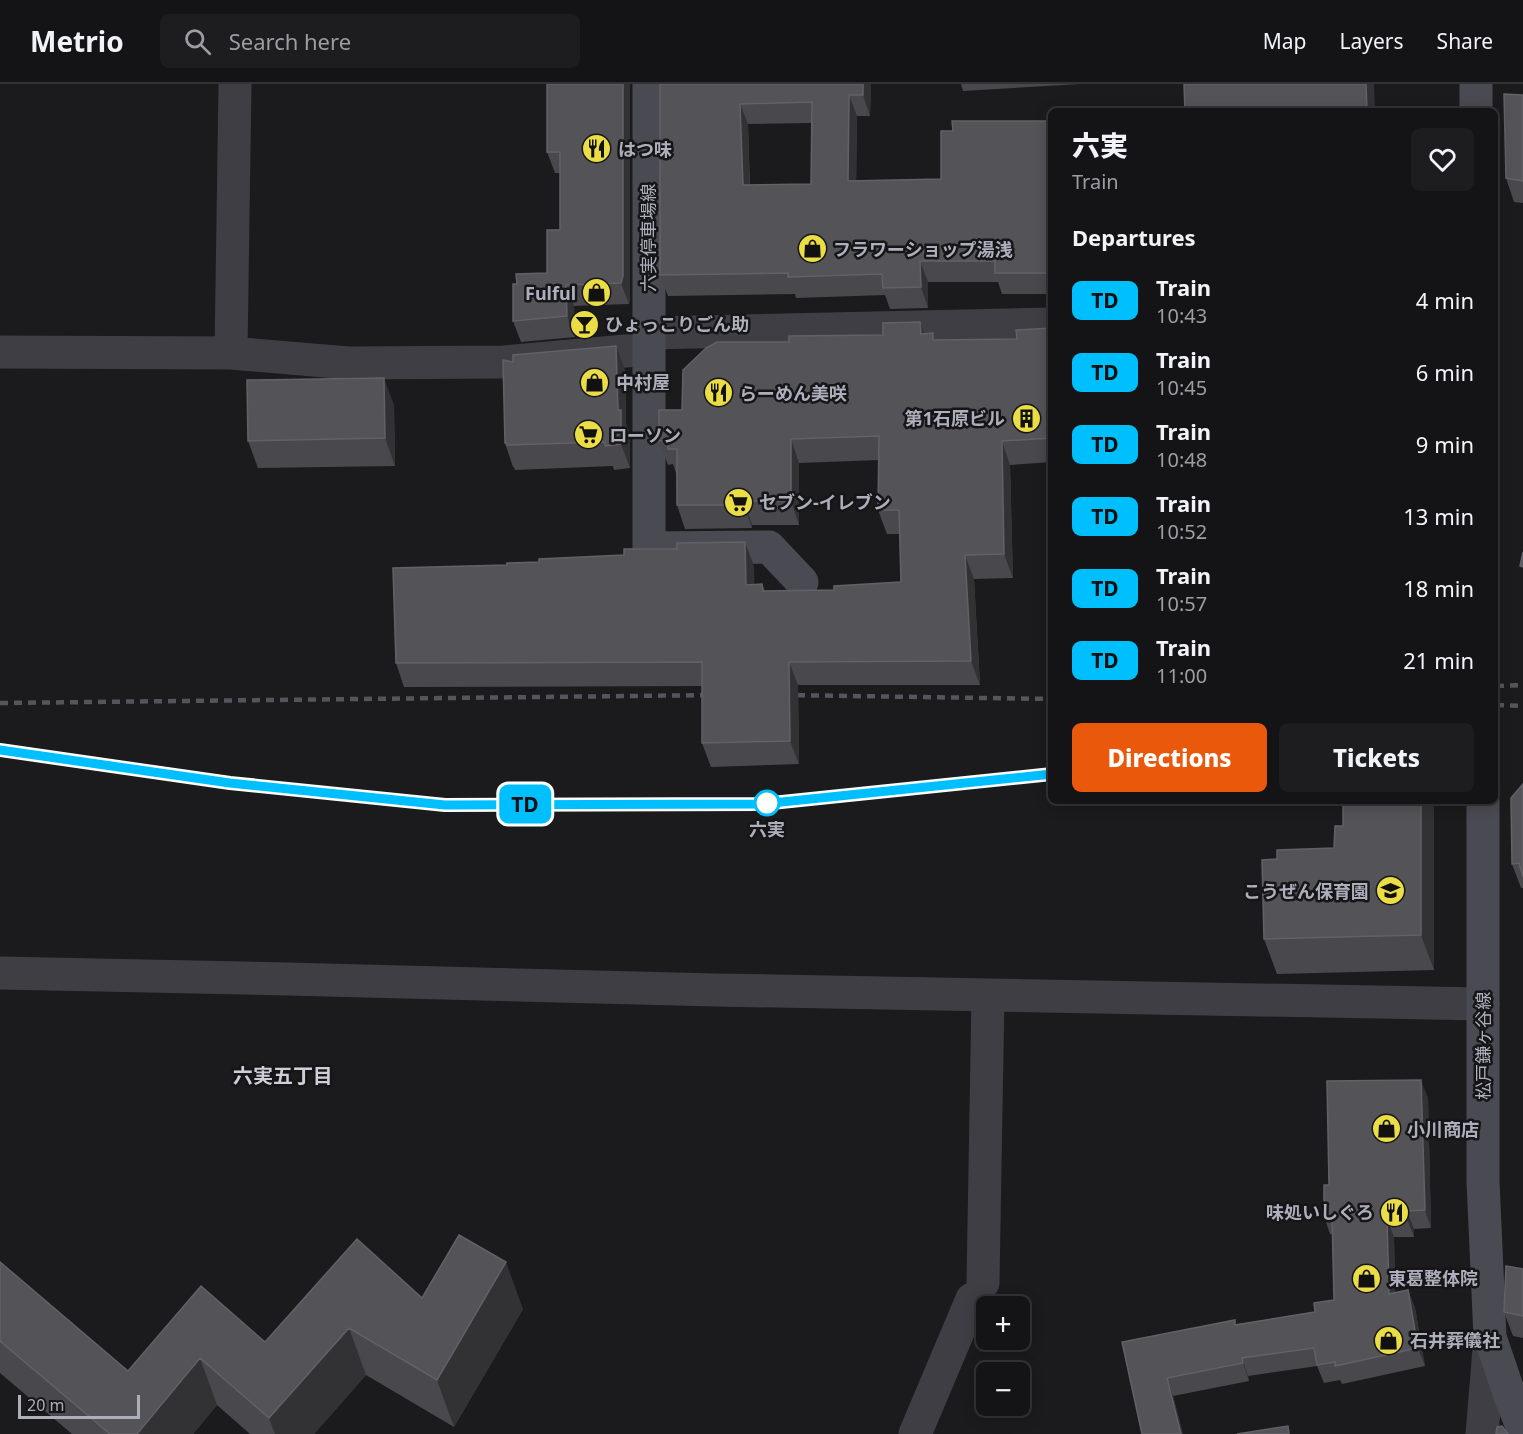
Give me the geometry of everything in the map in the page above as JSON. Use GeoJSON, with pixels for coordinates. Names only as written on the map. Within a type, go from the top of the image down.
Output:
{"type":"FeatureCollection","features":[{"type":"Feature","properties":{"kind":"main road","name":"六実停車場線"},"geometry":{"type":"LineString","coordinates":[[649,84],[649,548],[769,547],[801,582]]}},
{"type":"Feature","properties":{"kind":"main road"},"geometry":{"type":"LineString","coordinates":[[1476,84],[1476,108]]}},
{"type":"Feature","properties":{"kind":"main road","name":"松戸鎌ヶ谷線"},"geometry":{"type":"LineString","coordinates":[[1483,804],[1483,1181],[1490,1337],[1523,1429]]}},
{"type":"Feature","properties":{"kind":"street"},"geometry":{"type":"LineString","coordinates":[[231,353],[236,84]]}},
{"type":"Feature","properties":{"kind":"street"},"geometry":{"type":"LineString","coordinates":[[0,352],[231,353],[348,363],[493,362],[648,341],[1048,324]]}},
{"type":"Feature","properties":{"kind":"street"},"geometry":{"type":"LineString","coordinates":[[0,973],[716,990],[1483,1004]]}},
{"type":"Feature","properties":{"kind":"street"},"geometry":{"type":"LineString","coordinates":[[915,1434],[977,1291],[988,995]]}},
{"type":"Feature","properties":{"kind":"street"},"geometry":{"type":"LineString","coordinates":[[1482,1434],[1490,1337]]}},
{"type":"Feature","properties":{"kind":"building"},"geometry":{"type":"Polygon","coordinates":[[[547,84],[623,84],[623,276],[621,283],[566,285],[567,316],[513,321],[513,284],[517,284],[516,274],[547,273],[547,230],[560,230],[560,152],[547,152],[547,84]]]}},
{"type":"Feature","properties":{"kind":"building"},"geometry":{"type":"Polygon","coordinates":[[[660,84],[863,84],[863,95],[849,95],[848,181],[941,179],[941,131],[953,131],[952,121],[1048,121],[1048,273],[995,273],[995,261],[920,261],[921,287],[883,288],[882,274],[788,277],[788,273],[660,275],[660,84]],[[812,102],[740,104],[743,185],[811,184],[812,102]]]}},
{"type":"Feature","properties":{"kind":"building"},"geometry":{"type":"Polygon","coordinates":[[[1184,84],[1366,84],[1367,108],[1185,108],[1184,84]]]}},
{"type":"Feature","properties":{"kind":"building"},"geometry":{"type":"Polygon","coordinates":[[[1504,94],[1523,95],[1523,181],[1506,178],[1504,94]]]}},
{"type":"Feature","properties":{"kind":"building"},"geometry":{"type":"Polygon","coordinates":[[[920,322],[921,334],[933,333],[933,340],[1017,339],[1016,330],[1048,328],[1048,438],[1002,441],[1004,554],[965,555],[971,661],[789,662],[790,741],[702,743],[702,662],[396,663],[393,568],[507,565],[507,563],[539,562],[539,559],[624,555],[624,549],[677,549],[677,543],[745,542],[746,585],[762,584],[763,591],[834,590],[834,586],[901,582],[899,510],[878,510],[879,436],[791,439],[791,501],[744,501],[744,505],[677,505],[677,449],[668,449],[668,440],[659,441],[659,410],[682,410],[683,370],[706,348],[717,342],[789,342],[789,336],[883,335],[883,323],[920,322]]]}},
{"type":"Feature","properties":{"kind":"building"},"geometry":{"type":"Polygon","coordinates":[[[616,346],[621,444],[605,446],[605,442],[507,445],[505,443],[503,360],[513,362],[513,355],[616,346]]]}},
{"type":"Feature","properties":{"kind":"building"},"geometry":{"type":"Polygon","coordinates":[[[384,378],[385,438],[248,441],[247,380],[384,378]]]}},
{"type":"Feature","properties":{"kind":"building"},"geometry":{"type":"Polygon","coordinates":[[[1523,784],[1523,877],[1519,863],[1512,864],[1511,798],[1523,784]]]}},
{"type":"Feature","properties":{"kind":"building"},"geometry":{"type":"Polygon","coordinates":[[[1343,804],[1421,804],[1421,935],[1264,939],[1262,860],[1277,859],[1277,850],[1334,848],[1335,826],[1343,826],[1343,804]]]}},
{"type":"Feature","properties":{"kind":"building"},"geometry":{"type":"Polygon","coordinates":[[[1421,1080],[1425,1210],[1407,1211],[1407,1219],[1387,1219],[1389,1294],[1408,1290],[1418,1348],[1335,1366],[1335,1362],[1317,1365],[1314,1348],[1242,1358],[1243,1363],[1167,1378],[1181,1434],[1142,1434],[1122,1342],[1235,1320],[1235,1325],[1315,1312],[1314,1303],[1334,1300],[1332,1215],[1324,1216],[1324,1185],[1329,1185],[1327,1081],[1421,1080]]]}},
{"type":"Feature","properties":{"kind":"building"},"geometry":{"type":"Polygon","coordinates":[[[459,1235],[506,1262],[437,1380],[349,1328],[269,1418],[200,1358],[137,1434],[110,1434],[0,1341],[0,1262],[128,1371],[201,1286],[265,1342],[357,1239],[422,1298],[459,1235]]]}},
{"type":"Feature","properties":{"kind":"building"},"geometry":{"type":"Polygon","coordinates":[[[1506,1266],[1523,1269],[1523,1316],[1504,1312],[1506,1266]]]}},
{"type":"Feature","properties":{"kind":"building"},"geometry":{"type":"Polygon","coordinates":[[[1288,1426],[1289,1434],[1237,1434],[1288,1426]]]}},
{"type":"Feature","properties":{"kind":"building"},"geometry":{"type":"Polygon","coordinates":[[[1502,1426],[1508,1434],[1496,1434],[1497,1427],[1502,1426]]]}},
{"type":"Feature","properties":{"kind":"railway"},"geometry":{"type":"LineString","coordinates":[[1498,686],[1523,685]]}},
{"type":"Feature","properties":{"kind":"railway"},"geometry":{"type":"LineString","coordinates":[[0,703],[720,695]]}},
{"type":"Feature","properties":{"kind":"railway"},"geometry":{"type":"LineString","coordinates":[[783,695],[1048,699]]}},
{"type":"Feature","properties":{"kind":"railway"},"geometry":{"type":"LineString","coordinates":[[1498,705],[1523,706]]}},
{"type":"Feature","properties":{"kind":"railway"},"geometry":{"type":"LineString","coordinates":[[0,750],[230,783],[445,805],[762,804],[1048,774]]}},
{"type":"Feature","properties":{"kind":"train","name":"TD"},"geometry":{"type":"LineString","coordinates":[[0,750],[230,783],[445,805],[762,804],[1048,774]]}},
{"type":"Feature","properties":{"kind":"place","name":"はつ味"},"geometry":{"type":"Point","coordinates":[597,149]}},
{"type":"Feature","properties":{"kind":"place","name":"フラワーショップ湯浅"},"geometry":{"type":"Point","coordinates":[812,249]}},
{"type":"Feature","properties":{"kind":"place","name":"Fulful"},"geometry":{"type":"Point","coordinates":[597,293]}},
{"type":"Feature","properties":{"kind":"place","name":"ひょっこりごん助"},"geometry":{"type":"Point","coordinates":[584,324]}},
{"type":"Feature","properties":{"kind":"place","name":"中村屋"},"geometry":{"type":"Point","coordinates":[595,382]}},
{"type":"Feature","properties":{"kind":"place","name":"らーめん美咲"},"geometry":{"type":"Point","coordinates":[718,393]}},
{"type":"Feature","properties":{"kind":"place","name":"第1石原ビル"},"geometry":{"type":"Point","coordinates":[1026,418]}},
{"type":"Feature","properties":{"kind":"place","name":"ローソン"},"geometry":{"type":"Point","coordinates":[588,435]}},
{"type":"Feature","properties":{"kind":"place","name":"セブン-イレブン"},"geometry":{"type":"Point","coordinates":[738,502]}},
{"type":"Feature","properties":{"kind":"place","name":"六実"},"geometry":{"type":"Point","coordinates":[767,803]}},
{"type":"Feature","properties":{"kind":"place","name":"こうぜん保育園"},"geometry":{"type":"Point","coordinates":[1390,891]}},
{"type":"Feature","properties":{"kind":"place","name":"小川商店"},"geometry":{"type":"Point","coordinates":[1386,1129]}},
{"type":"Feature","properties":{"kind":"place","name":"味処いしぐろ"},"geometry":{"type":"Point","coordinates":[1395,1212]}},
{"type":"Feature","properties":{"kind":"place","name":"東葛整体院"},"geometry":{"type":"Point","coordinates":[1367,1278]}},
{"type":"Feature","properties":{"kind":"place","name":"石井葬儀社"},"geometry":{"type":"Point","coordinates":[1389,1340]}},
{"type":"Feature","properties":{"kind":"district","name":"六実五丁目"},"geometry":{"type":"Point","coordinates":[283,1075]}}]}
